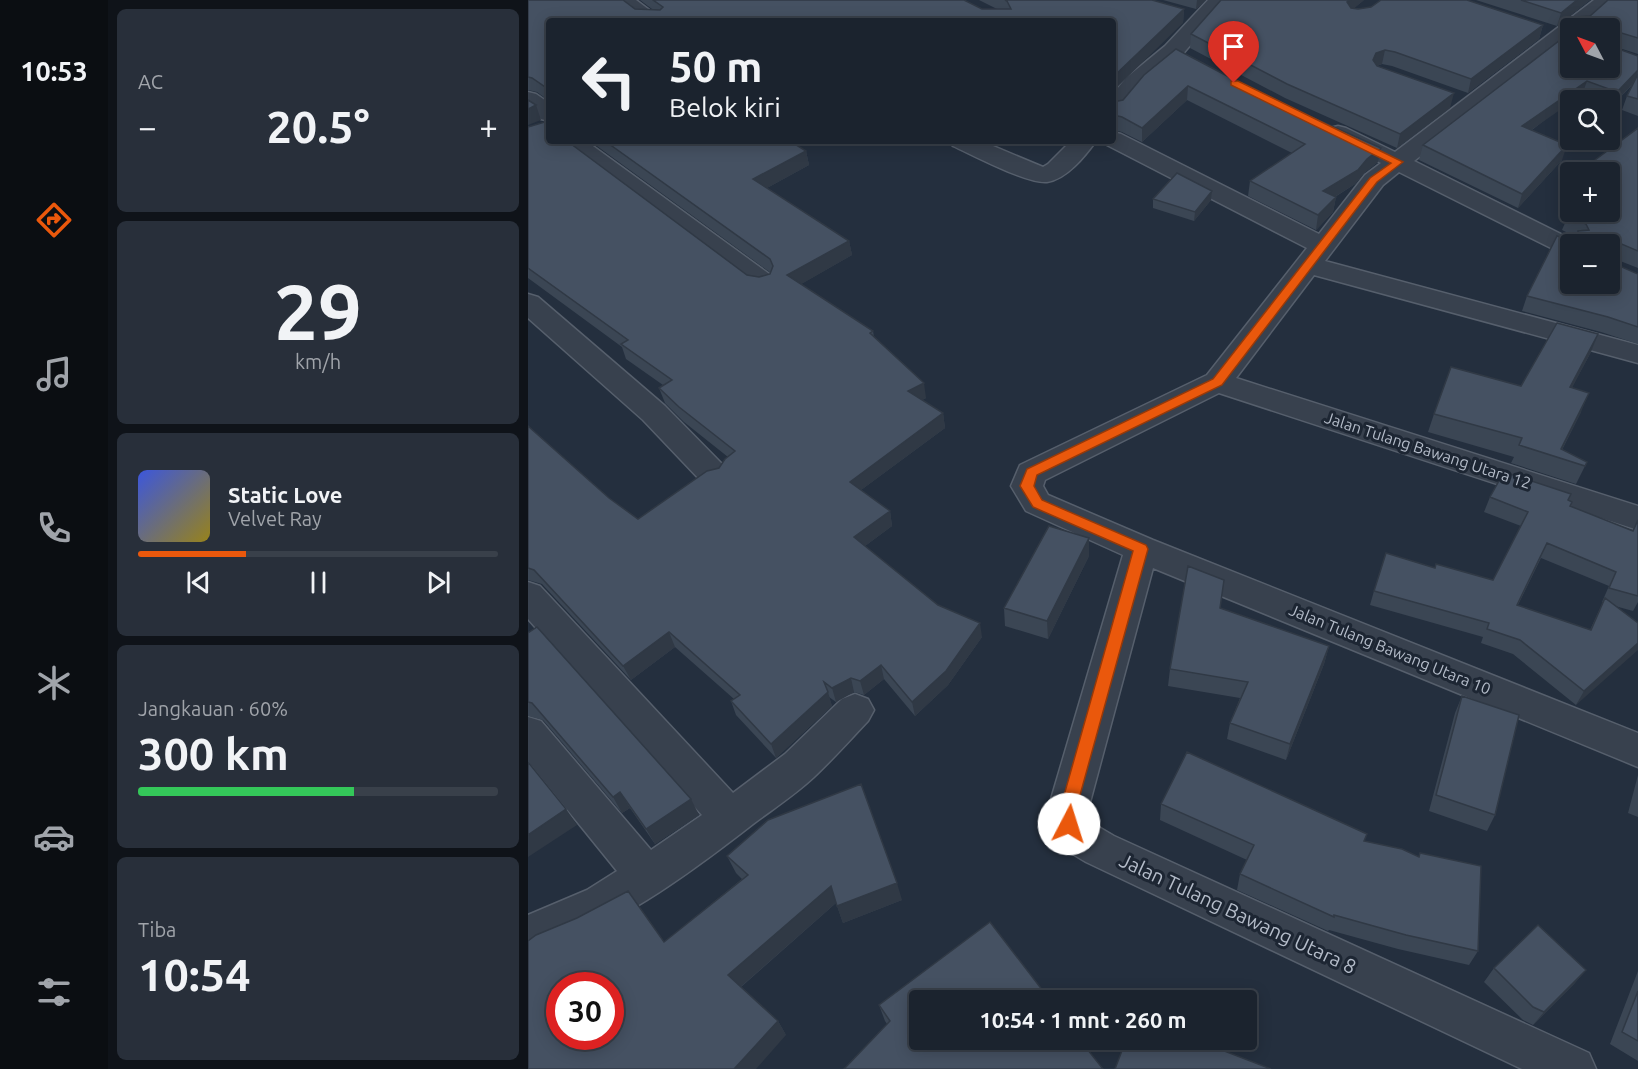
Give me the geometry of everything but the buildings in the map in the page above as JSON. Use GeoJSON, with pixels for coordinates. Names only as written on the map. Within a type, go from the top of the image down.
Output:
{"type":"FeatureCollection","features":[{"type":"Feature","properties":{"kind":"street"},"geometry":{"type":"LineString","coordinates":[[623,0],[650,18]]}},
{"type":"Feature","properties":{"kind":"street"},"geometry":{"type":"LineString","coordinates":[[1116,104],[1134,83],[1183,56],[1192,17],[1219,0]]}},
{"type":"Feature","properties":{"kind":"street"},"geometry":{"type":"LineString","coordinates":[[1586,18],[1606,0]]}},
{"type":"Feature","properties":{"kind":"street"},"geometry":{"type":"LineString","coordinates":[[1539,30],[1560,33]]}},
{"type":"Feature","properties":{"kind":"street"},"geometry":{"type":"LineString","coordinates":[[1217,382],[1374,180],[1398,162],[1460,101],[1560,40]]}},
{"type":"Feature","properties":{"kind":"street"},"geometry":{"type":"LineString","coordinates":[[1116,75],[1134,83]]}},
{"type":"Feature","properties":{"kind":"street"},"geometry":{"type":"LineString","coordinates":[[528,99],[546,124]]}},
{"type":"Feature","properties":{"kind":"street"},"geometry":{"type":"LineString","coordinates":[[1319,124],[1560,243]]}},
{"type":"Feature","properties":{"kind":"street"},"geometry":{"type":"LineString","coordinates":[[1116,141],[1316,256],[1638,354]]}},
{"type":"Feature","properties":{"kind":"street"},"geometry":{"type":"LineString","coordinates":[[575,144],[762,282]]}},
{"type":"Feature","properties":{"kind":"street"},"geometry":{"type":"LineString","coordinates":[[968,144],[1033,173],[1045,175],[1057,169],[1081,144]]}},
{"type":"Feature","properties":{"kind":"street"},"geometry":{"type":"LineString","coordinates":[[528,303],[654,413],[712,473]]}},
{"type":"Feature","properties":{"kind":"street","name":"Jalan Tulang Bawang Utara 12"},"geometry":{"type":"LineString","coordinates":[[1217,382],[1638,518]]}},
{"type":"Feature","properties":{"kind":"street","name":"Jalan Tulang Bawang Utara 10"},"geometry":{"type":"LineString","coordinates":[[1217,382],[1031,473],[1027,486],[1037,503],[1141,549],[1638,750]]}},
{"type":"Feature","properties":{"kind":"street","name":"Jalan Tulang Bawang Utara 8"},"geometry":{"type":"LineString","coordinates":[[1141,549],[1069,806],[1069,824],[1083,839],[1100,849],[1573,1069]]}},
{"type":"Feature","properties":{"kind":"street"},"geometry":{"type":"LineString","coordinates":[[528,596],[731,819]]}},
{"type":"Feature","properties":{"kind":"street"},"geometry":{"type":"LineString","coordinates":[[528,936],[547,930],[602,904],[648,877],[731,819],[799,766],[855,710]]}},
{"type":"Feature","properties":{"kind":"street"},"geometry":{"type":"LineString","coordinates":[[528,733],[648,877]]}},
{"type":"Feature","properties":{"kind":"route"},"geometry":{"type":"LineString","coordinates":[[1069,824],[1069,806],[1141,549],[1037,503],[1027,486],[1031,473],[1217,382],[1374,180],[1398,162],[1234,83]]}}]}
